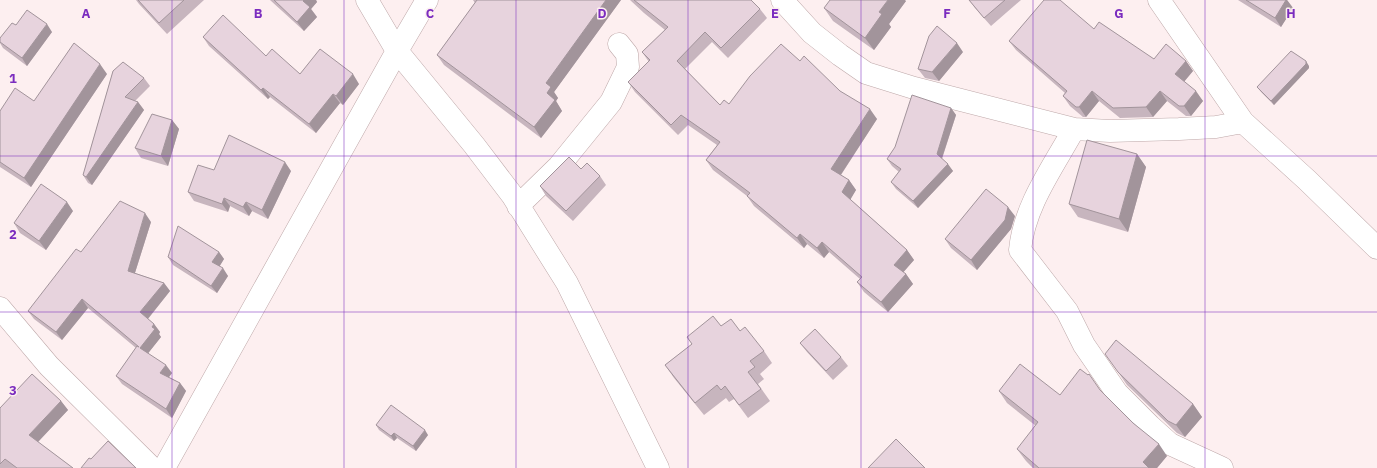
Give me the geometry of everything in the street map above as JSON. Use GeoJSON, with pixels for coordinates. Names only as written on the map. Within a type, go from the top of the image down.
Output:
{"type":"FeatureCollection","features":[{"type":"Feature","properties":{"kind":"street"},"geometry":{"type":"LineString","coordinates":[[366,0],[397,51],[474,145],[518,206],[567,283],[658,468]]}},
{"type":"Feature","properties":{"kind":"street"},"geometry":{"type":"LineString","coordinates":[[164,468],[427,0]]}},
{"type":"Feature","properties":{"kind":"street"},"geometry":{"type":"LineString","coordinates":[[782,0],[812,34],[866,73],[914,88],[1074,129],[1179,129],[1216,127],[1243,122]]}},
{"type":"Feature","properties":{"kind":"street"},"geometry":{"type":"LineString","coordinates":[[1159,0],[1243,122],[1307,180],[1377,248]]}},
{"type":"Feature","properties":{"kind":"street"},"geometry":{"type":"LineString","coordinates":[[518,206],[559,166],[611,102],[628,67],[627,54],[619,44]]}},
{"type":"Feature","properties":{"kind":"street"},"geometry":{"type":"LineString","coordinates":[[1074,129],[1032,205],[1021,233],[1020,250],[1067,311],[1084,345],[1122,398],[1170,444],[1222,468]]}},
{"type":"Feature","properties":{"kind":"street"},"geometry":{"type":"LineString","coordinates":[[0,308],[49,366],[152,468]]}},
{"type":"Feature","properties":{"kind":"building"},"geometry":{"type":"Polygon","coordinates":[[[138,0],[184,0],[159,23],[138,0]]]}},
{"type":"Feature","properties":{"kind":"building"},"geometry":{"type":"Polygon","coordinates":[[[274,0],[304,0],[303,1],[310,7],[297,22],[274,0]]]}},
{"type":"Feature","properties":{"kind":"building"},"geometry":{"type":"Polygon","coordinates":[[[477,0],[606,0],[546,83],[551,87],[547,93],[555,100],[534,127],[437,55],[477,0]]]}},
{"type":"Feature","properties":{"kind":"building"},"geometry":{"type":"Polygon","coordinates":[[[634,0],[751,0],[760,9],[721,48],[705,32],[677,61],[720,105],[724,100],[729,104],[750,76],[781,44],[800,61],[804,56],[840,91],[870,109],[831,169],[849,180],[842,192],[907,250],[894,265],[906,274],[881,302],[857,282],[862,277],[822,242],[817,248],[800,234],[797,238],[747,196],[750,193],[706,160],[720,142],[681,115],[671,125],[628,82],[650,60],[642,52],[668,27],[634,0]]]}},
{"type":"Feature","properties":{"kind":"building"},"geometry":{"type":"Polygon","coordinates":[[[830,0],[888,0],[879,12],[882,14],[865,38],[824,8],[830,0]]]}},
{"type":"Feature","properties":{"kind":"building"},"geometry":{"type":"Polygon","coordinates":[[[969,0],[1005,0],[984,18],[969,0]]]}},
{"type":"Feature","properties":{"kind":"building"},"geometry":{"type":"Polygon","coordinates":[[[1044,0],[1060,0],[1094,29],[1099,22],[1154,59],[1166,44],[1186,61],[1175,74],[1196,91],[1184,106],[1179,106],[1160,91],[1146,107],[1113,108],[1092,91],[1079,107],[1076,107],[1063,96],[1067,91],[1009,41],[1044,0]]]}},
{"type":"Feature","properties":{"kind":"building"},"geometry":{"type":"Polygon","coordinates":[[[1246,0],[1286,0],[1275,18],[1246,0]]]}},
{"type":"Feature","properties":{"kind":"building"},"geometry":{"type":"Polygon","coordinates":[[[27,10],[47,24],[22,58],[0,42],[0,38],[12,23],[16,25],[27,10]]]}},
{"type":"Feature","properties":{"kind":"building"},"geometry":{"type":"Polygon","coordinates":[[[223,15],[266,56],[272,49],[300,74],[320,49],[353,74],[336,96],[333,94],[309,124],[263,88],[261,90],[203,37],[223,15]]]}},
{"type":"Feature","properties":{"kind":"building"},"geometry":{"type":"Polygon","coordinates":[[[937,26],[957,43],[932,72],[918,69],[929,36],[937,26]]]}},
{"type":"Feature","properties":{"kind":"building"},"geometry":{"type":"Polygon","coordinates":[[[74,43],[100,64],[24,178],[0,162],[0,111],[15,88],[34,101],[74,43]]]}},
{"type":"Feature","properties":{"kind":"building"},"geometry":{"type":"Polygon","coordinates":[[[1291,51],[1306,61],[1306,64],[1271,101],[1257,87],[1291,51]]]}},
{"type":"Feature","properties":{"kind":"building"},"geometry":{"type":"Polygon","coordinates":[[[123,62],[144,78],[125,97],[138,102],[86,177],[83,175],[113,71],[123,62]]]}},
{"type":"Feature","properties":{"kind":"building"},"geometry":{"type":"Polygon","coordinates":[[[912,95],[951,108],[937,154],[948,164],[913,201],[891,182],[901,169],[887,159],[895,147],[912,95]]]}},
{"type":"Feature","properties":{"kind":"building"},"geometry":{"type":"Polygon","coordinates":[[[152,114],[172,120],[161,156],[135,148],[152,114]]]}},
{"type":"Feature","properties":{"kind":"building"},"geometry":{"type":"Polygon","coordinates":[[[229,135],[285,162],[262,210],[246,202],[243,207],[224,198],[222,204],[188,192],[198,165],[214,170],[229,135]]]}},
{"type":"Feature","properties":{"kind":"building"},"geometry":{"type":"Polygon","coordinates":[[[1087,140],[1137,154],[1119,219],[1069,204],[1087,140]]]}},
{"type":"Feature","properties":{"kind":"building"},"geometry":{"type":"Polygon","coordinates":[[[569,157],[581,169],[587,163],[600,176],[566,211],[540,186],[569,157]]]}},
{"type":"Feature","properties":{"kind":"building"},"geometry":{"type":"Polygon","coordinates":[[[41,184],[67,202],[39,241],[14,223],[41,184]]]}},
{"type":"Feature","properties":{"kind":"building"},"geometry":{"type":"Polygon","coordinates":[[[986,189],[1008,207],[1005,220],[971,260],[945,239],[986,189]]]}},
{"type":"Feature","properties":{"kind":"building"},"geometry":{"type":"Polygon","coordinates":[[[120,201],[145,213],[128,271],[164,283],[140,312],[154,324],[152,327],[155,329],[140,348],[166,365],[160,373],[180,383],[166,409],[116,376],[137,346],[139,347],[82,299],[56,332],[28,311],[76,249],[81,252],[120,201]]]}},
{"type":"Feature","properties":{"kind":"building"},"geometry":{"type":"Polygon","coordinates":[[[178,226],[219,252],[212,262],[223,268],[211,286],[168,257],[178,226]]]}},
{"type":"Feature","properties":{"kind":"building"},"geometry":{"type":"Polygon","coordinates":[[[713,316],[721,326],[731,319],[740,331],[745,327],[764,351],[750,361],[755,367],[748,372],[761,389],[739,405],[725,386],[721,390],[717,385],[695,403],[665,365],[692,344],[687,337],[713,316]]]}},
{"type":"Feature","properties":{"kind":"building"},"geometry":{"type":"Polygon","coordinates":[[[815,329],[841,357],[826,371],[800,343],[815,329]]]}},
{"type":"Feature","properties":{"kind":"building"},"geometry":{"type":"Polygon","coordinates":[[[1116,340],[1193,404],[1176,425],[1168,421],[1118,372],[1105,354],[1116,340]]]}},
{"type":"Feature","properties":{"kind":"building"},"geometry":{"type":"Polygon","coordinates":[[[1020,364],[1060,395],[1080,369],[1088,375],[1089,374],[1100,390],[1133,423],[1159,444],[1143,462],[1149,468],[1039,468],[1017,449],[1038,422],[999,391],[1020,364]]]}},
{"type":"Feature","properties":{"kind":"building"},"geometry":{"type":"Polygon","coordinates":[[[32,374],[61,401],[29,435],[73,468],[17,468],[5,459],[0,464],[0,408],[32,374]]]}},
{"type":"Feature","properties":{"kind":"building"},"geometry":{"type":"Polygon","coordinates":[[[391,405],[425,430],[413,446],[394,433],[391,436],[376,425],[391,405]]]}},
{"type":"Feature","properties":{"kind":"building"},"geometry":{"type":"Polygon","coordinates":[[[896,439],[925,468],[868,468],[896,439]]]}},
{"type":"Feature","properties":{"kind":"building"},"geometry":{"type":"Polygon","coordinates":[[[108,441],[136,468],[81,468],[89,458],[91,459],[108,441]]]}}]}
